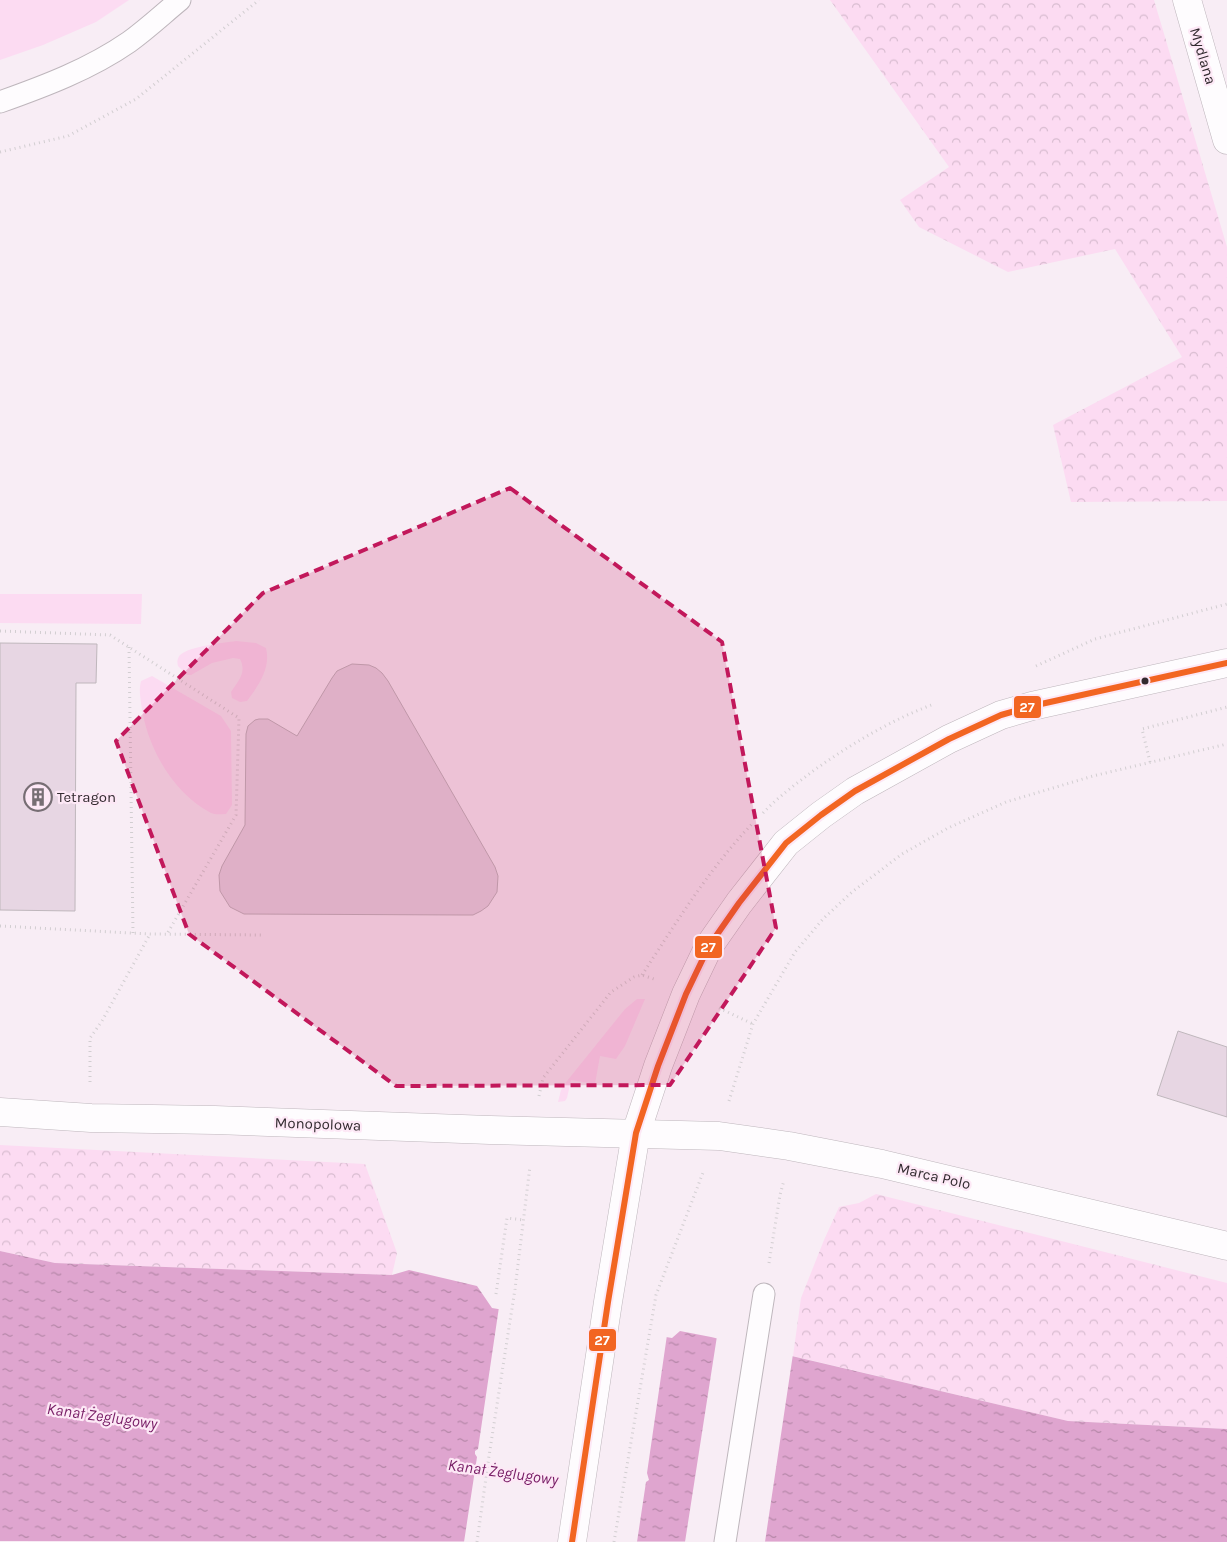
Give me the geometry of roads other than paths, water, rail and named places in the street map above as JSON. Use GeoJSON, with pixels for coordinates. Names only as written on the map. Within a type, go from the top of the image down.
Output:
{"type":"FeatureCollection","features":[{"type":"Feature","properties":{"kind":"street","name":"Mydlana"},"geometry":{"type":"LineString","coordinates":[[1187,0],[1227,140]]}},
{"type":"Feature","properties":{"kind":"street"},"geometry":{"type":"LineString","coordinates":[[572,1542],[608,1302],[636,1133],[658,1066],[683,1003],[709,946],[739,904],[786,843],[855,791],[942,743],[1001,714],[1227,663]]}},
{"type":"Feature","properties":{"kind":"street","name":"Monopolowa"},"geometry":{"type":"LineString","coordinates":[[0,1112],[91,1118],[636,1133]]}},
{"type":"Feature","properties":{"kind":"street","name":"Marca Polo"},"geometry":{"type":"LineString","coordinates":[[636,1133],[719,1136],[798,1148],[882,1164],[1227,1246]]}},
{"type":"Feature","properties":{"kind":"lane"},"geometry":{"type":"LineString","coordinates":[[0,102],[40,88],[87,67],[130,41],[180,0]]}},
{"type":"Feature","properties":{"kind":"lane"},"geometry":{"type":"LineString","coordinates":[[725,1542],[764,1294]]}},
{"type":"Feature","properties":{"kind":"water","name":"Kanał Żeglugowy"},"geometry":{"type":"Polygon","coordinates":[[[0,1251],[55,1263],[392,1275],[409,1270],[477,1286],[492,1308],[672,1338],[680,1331],[711,1337],[1068,1421],[1227,1429],[1227,1542],[0,1541],[0,1251]]]}},
{"type":"Feature","properties":{"kind":"place","name":"Tetragon"},"geometry":{"type":"Point","coordinates":[38,797]}}]}
